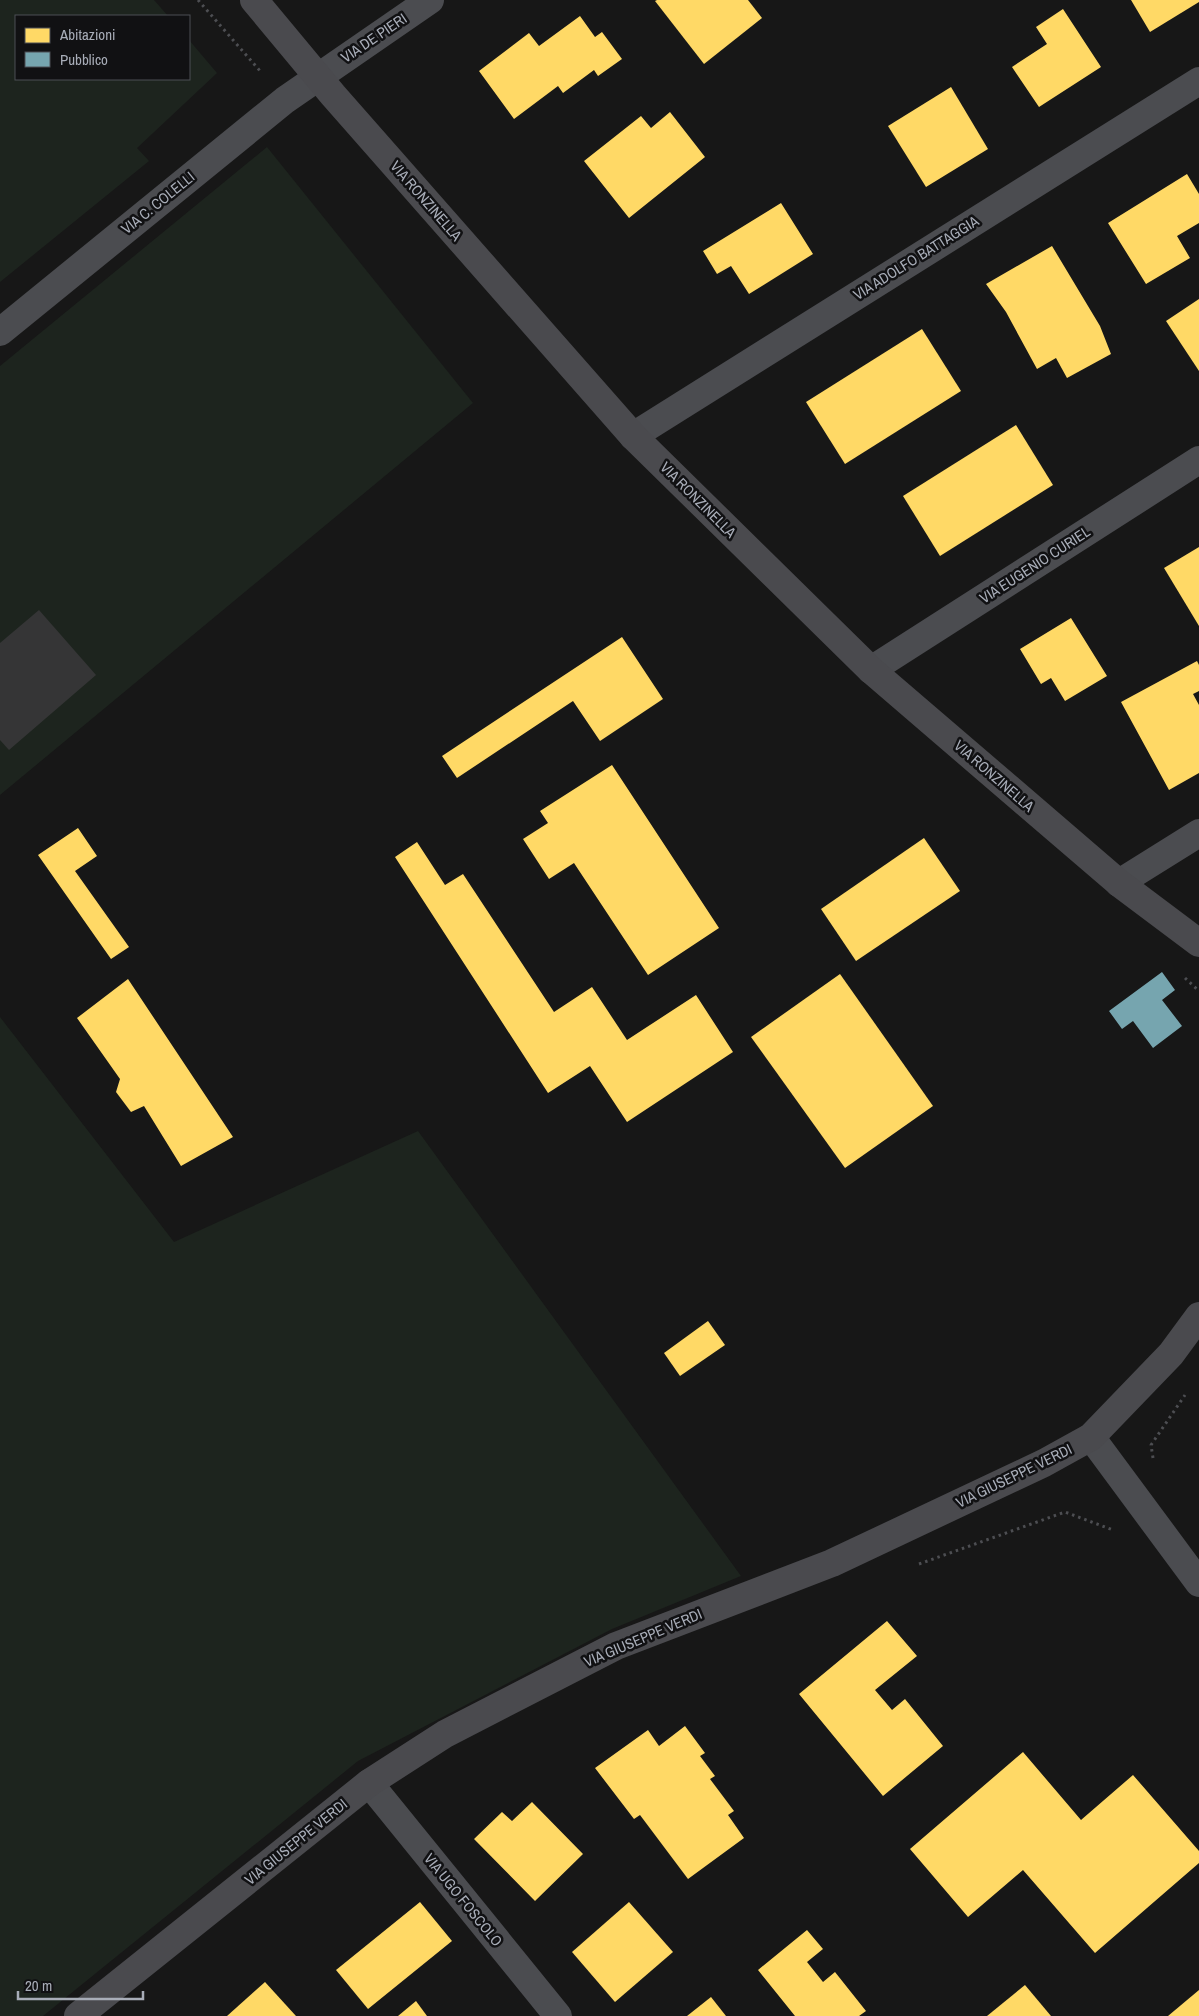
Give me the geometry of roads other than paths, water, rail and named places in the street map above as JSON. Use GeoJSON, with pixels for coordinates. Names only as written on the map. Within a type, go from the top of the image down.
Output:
{"type":"FeatureCollection","features":[{"type":"Feature","properties":{"kind":"street","name":"VIA RONZINELLA"},"geometry":{"type":"LineString","coordinates":[[254,0],[317,76],[633,436],[871,670],[1119,883],[1199,943]]}},
{"type":"Feature","properties":{"kind":"street","name":"VIA DE PIERI"},"geometry":{"type":"LineString","coordinates":[[317,76],[430,0]]}},
{"type":"Feature","properties":{"kind":"street","name":"VIA C. COLELLI"},"geometry":{"type":"LineString","coordinates":[[0,332],[317,76]]}},
{"type":"Feature","properties":{"kind":"street","name":"VIA ADOLFO BATTAGGIA"},"geometry":{"type":"LineString","coordinates":[[633,436],[1199,80]]}},
{"type":"Feature","properties":{"kind":"street","name":"VIA EUGENIO CURIEL"},"geometry":{"type":"LineString","coordinates":[[871,670],[1199,460]]}},
{"type":"Feature","properties":{"kind":"street"},"geometry":{"type":"LineString","coordinates":[[1119,883],[1199,833]]}},
{"type":"Feature","properties":{"kind":"street","name":"VIA GIUSEPPE VERDI"},"geometry":{"type":"LineString","coordinates":[[78,2016],[369,1783],[444,1734],[616,1646],[832,1563],[1044,1463],[1092,1437],[1171,1354],[1199,1316]]}},
{"type":"Feature","properties":{"kind":"street"},"geometry":{"type":"LineString","coordinates":[[1092,1437],[1199,1583]]}},
{"type":"Feature","properties":{"kind":"street","name":"VIA UGO FOSCOLO"},"geometry":{"type":"LineString","coordinates":[[369,1783],[558,2016]]}}]}
